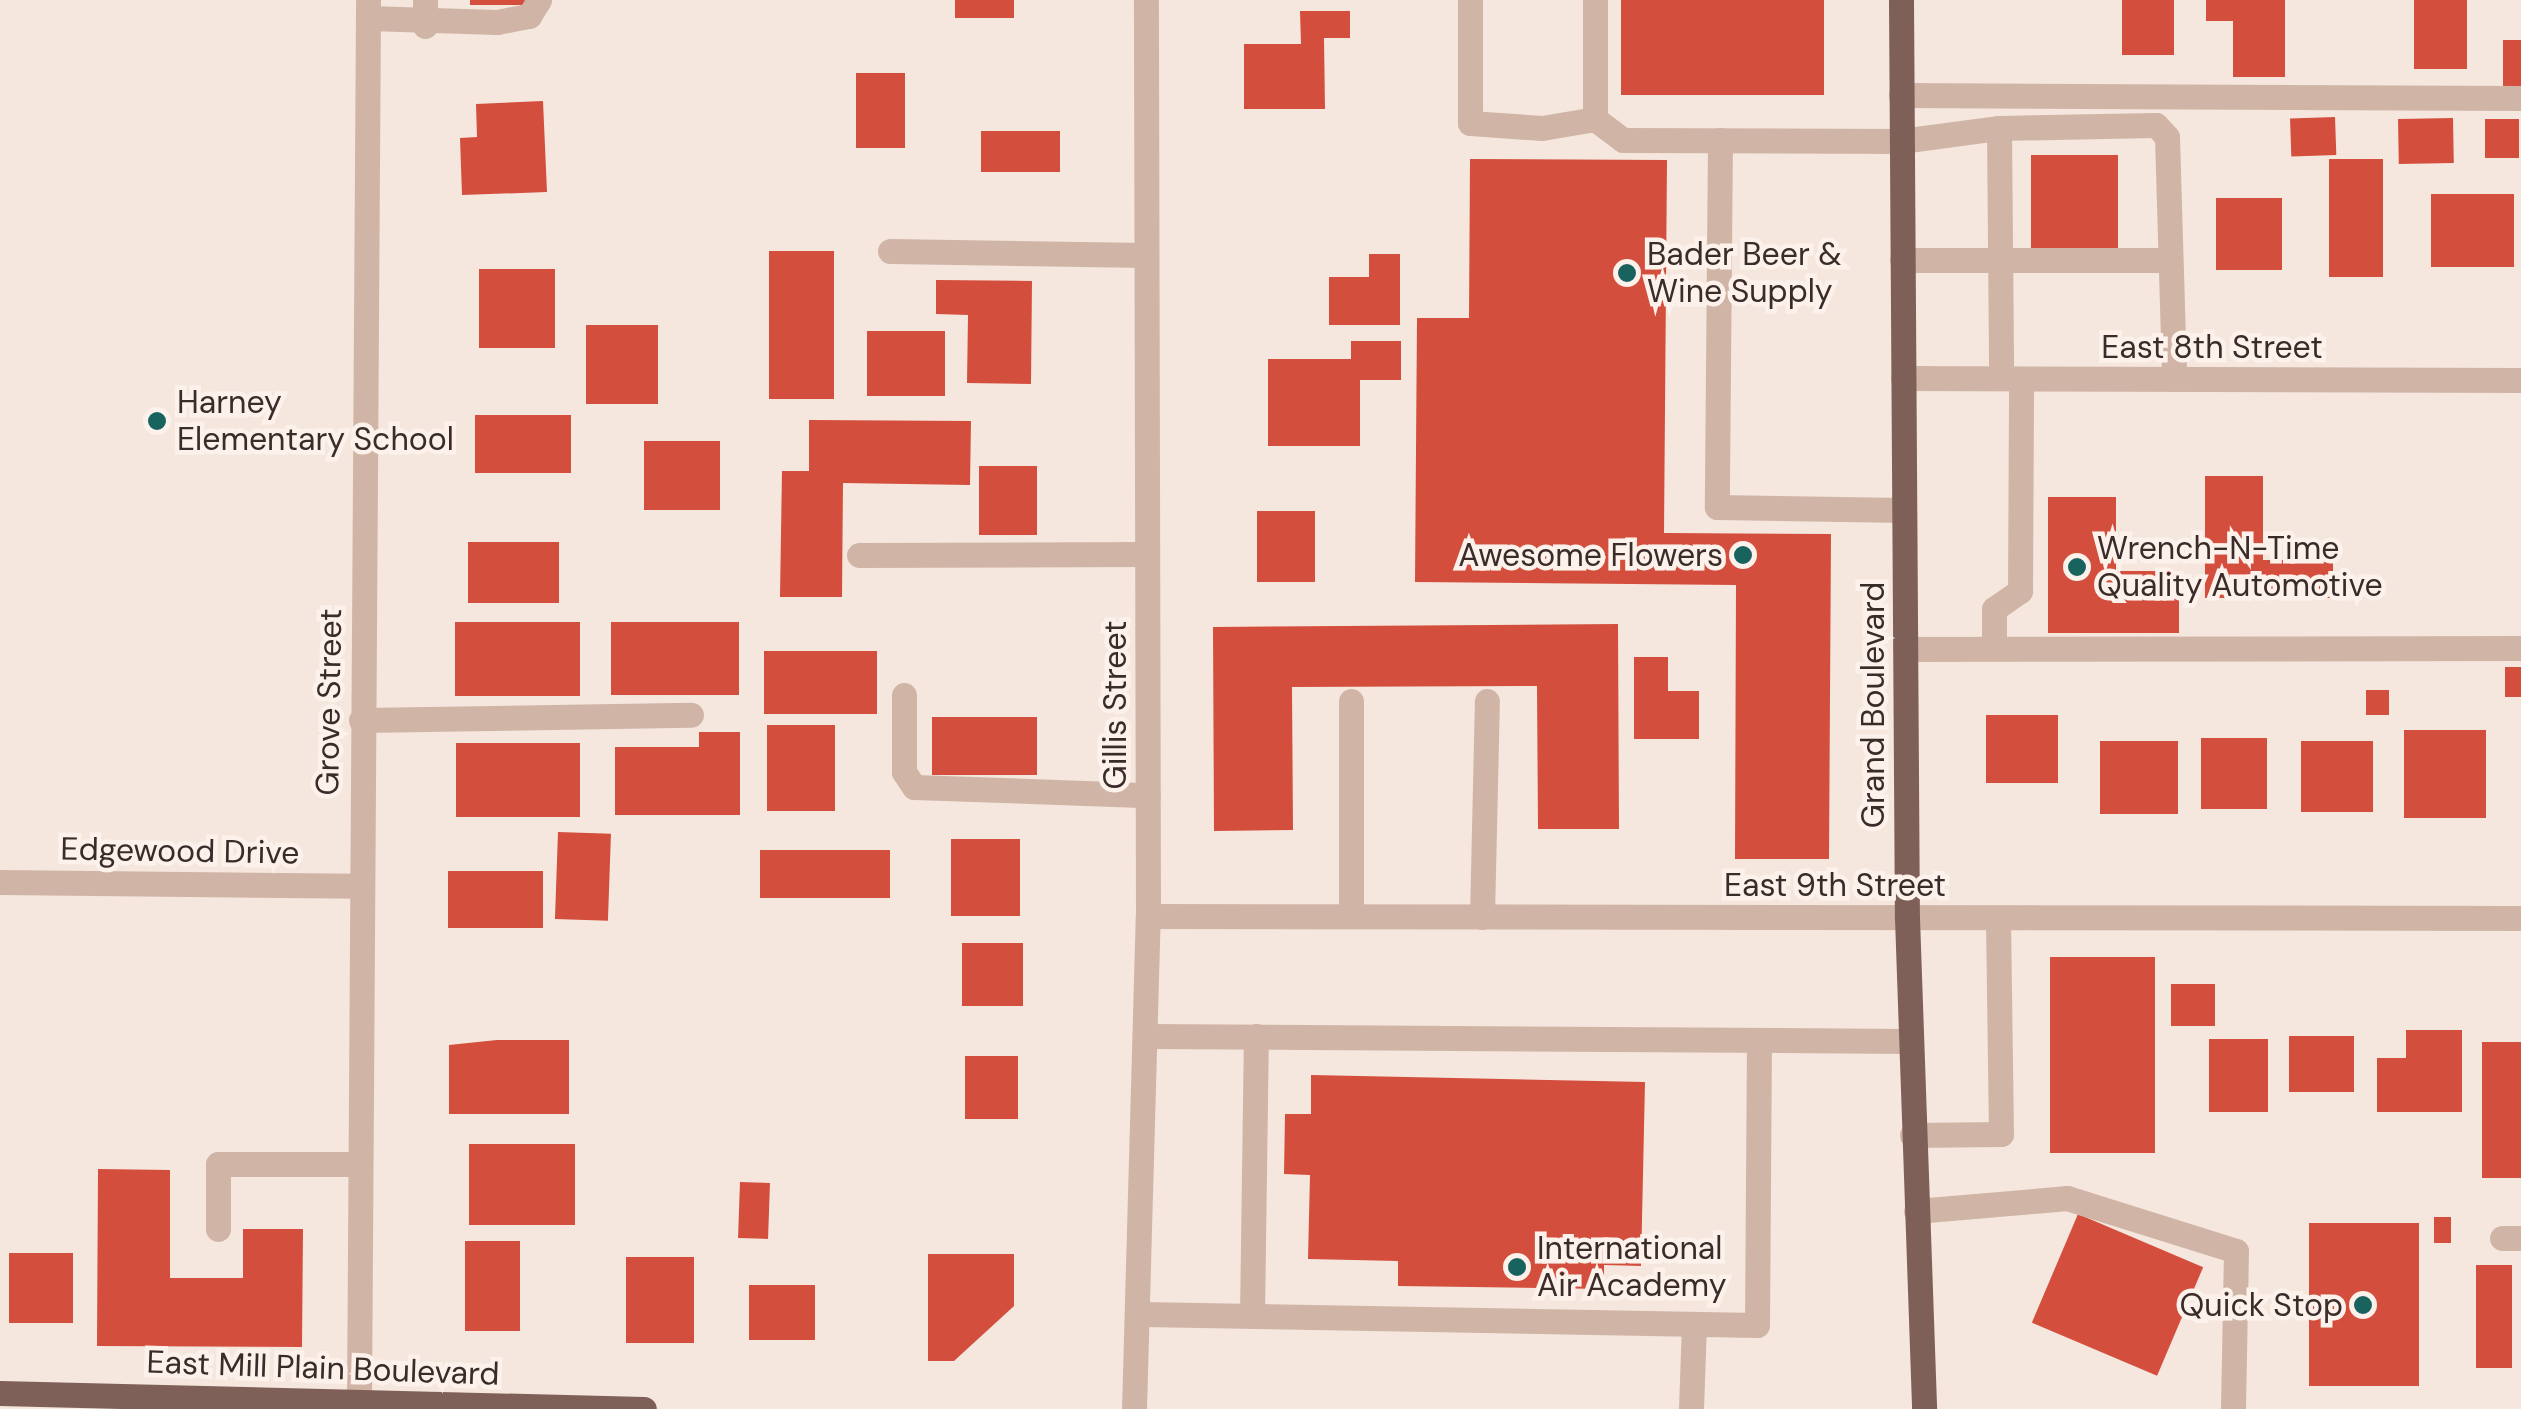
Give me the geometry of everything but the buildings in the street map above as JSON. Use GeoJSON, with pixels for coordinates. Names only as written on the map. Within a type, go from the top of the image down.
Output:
{"type":"FeatureCollection","features":[{"type":"Feature","properties":{"kind":"main road","name":"Grand Boulevard"},"geometry":{"type":"LineString","coordinates":[[1901,0],[1907,918],[1924,1409]]}},
{"type":"Feature","properties":{"kind":"main road","name":"East Mill Plain Boulevard"},"geometry":{"type":"LineString","coordinates":[[0,1393],[644,1409]]}},
{"type":"Feature","properties":{"kind":"street"},"geometry":{"type":"LineString","coordinates":[[368,9],[529,16],[539,0]]}},
{"type":"Feature","properties":{"kind":"street","name":"Gillis Street"},"geometry":{"type":"LineString","coordinates":[[1134,1409],[1140,1314],[1148,916],[1146,0]]}},
{"type":"Feature","properties":{"kind":"street"},"geometry":{"type":"LineString","coordinates":[[1470,0],[1470,123],[1542,128],[1595,119],[1624,140],[1901,141],[1999,128],[2156,125],[2167,138],[2174,379]]}},
{"type":"Feature","properties":{"kind":"street"},"geometry":{"type":"LineString","coordinates":[[1595,119],[1596,0]]}},
{"type":"Feature","properties":{"kind":"street","name":"Grove Street"},"geometry":{"type":"LineString","coordinates":[[359,1404],[368,9]]}},
{"type":"Feature","properties":{"kind":"street"},"geometry":{"type":"LineString","coordinates":[[1901,95],[2521,98]]}},
{"type":"Feature","properties":{"kind":"street"},"geometry":{"type":"LineString","coordinates":[[1994,648],[1994,610],[2020,592],[2011,379],[1996,260],[1999,128]]}},
{"type":"Feature","properties":{"kind":"street"},"geometry":{"type":"LineString","coordinates":[[1720,140],[1717,507],[1904,510]]}},
{"type":"Feature","properties":{"kind":"street"},"geometry":{"type":"LineString","coordinates":[[890,252],[1146,255]]}},
{"type":"Feature","properties":{"kind":"street"},"geometry":{"type":"LineString","coordinates":[[1902,260],[2170,260]]}},
{"type":"Feature","properties":{"kind":"street","name":"East 8th Street"},"geometry":{"type":"LineString","coordinates":[[1903,378],[2521,380]]}},
{"type":"Feature","properties":{"kind":"street"},"geometry":{"type":"LineString","coordinates":[[860,554],[1147,554]]}},
{"type":"Feature","properties":{"kind":"street"},"geometry":{"type":"LineString","coordinates":[[1905,649],[2521,648]]}},
{"type":"Feature","properties":{"kind":"street"},"geometry":{"type":"LineString","coordinates":[[904,695],[904,772],[914,787],[1148,795]]}},
{"type":"Feature","properties":{"kind":"street"},"geometry":{"type":"LineString","coordinates":[[1351,701],[1351,916]]}},
{"type":"Feature","properties":{"kind":"street"},"geometry":{"type":"LineString","coordinates":[[1482,917],[1486,701]]}},
{"type":"Feature","properties":{"kind":"street"},"geometry":{"type":"LineString","coordinates":[[361,720],[691,715]]}},
{"type":"Feature","properties":{"kind":"street","name":"Edgewood Drive"},"geometry":{"type":"LineString","coordinates":[[0,882],[360,886]]}},
{"type":"Feature","properties":{"kind":"street","name":"East 9th Street"},"geometry":{"type":"LineString","coordinates":[[1148,916],[2521,918]]}},
{"type":"Feature","properties":{"kind":"street"},"geometry":{"type":"LineString","coordinates":[[1912,1136],[2002,1134],[1998,918]]}},
{"type":"Feature","properties":{"kind":"street"},"geometry":{"type":"LineString","coordinates":[[1146,1036],[1910,1041]]}},
{"type":"Feature","properties":{"kind":"street"},"geometry":{"type":"LineString","coordinates":[[1252,1316],[1256,1036]]}},
{"type":"Feature","properties":{"kind":"street"},"geometry":{"type":"LineString","coordinates":[[1140,1314],[1757,1324],[1759,1040]]}},
{"type":"Feature","properties":{"kind":"street"},"geometry":{"type":"LineString","coordinates":[[218,1228],[218,1164],[359,1164]]}},
{"type":"Feature","properties":{"kind":"street"},"geometry":{"type":"LineString","coordinates":[[1916,1210],[2067,1198],[2236,1251],[2233,1409]]}},
{"type":"Feature","properties":{"kind":"street"},"geometry":{"type":"LineString","coordinates":[[1692,1409],[1694,1324]]}},
{"type":"Feature","properties":{"kind":"place","name":"Bader Beer & Wine Supply"},"geometry":{"type":"Point","coordinates":[1627,273]}},
{"type":"Feature","properties":{"kind":"place","name":"Harney Elementary School"},"geometry":{"type":"Point","coordinates":[157,421]}},
{"type":"Feature","properties":{"kind":"place","name":"Awesome Flowers"},"geometry":{"type":"Point","coordinates":[1743,555]}},
{"type":"Feature","properties":{"kind":"place","name":"Wrench-N-Time Quality Automotive"},"geometry":{"type":"Point","coordinates":[2077,567]}},
{"type":"Feature","properties":{"kind":"place","name":"International Air Academy"},"geometry":{"type":"Point","coordinates":[1517,1267]}},
{"type":"Feature","properties":{"kind":"place","name":"Quick Stop"},"geometry":{"type":"Point","coordinates":[2363,1305]}}]}
